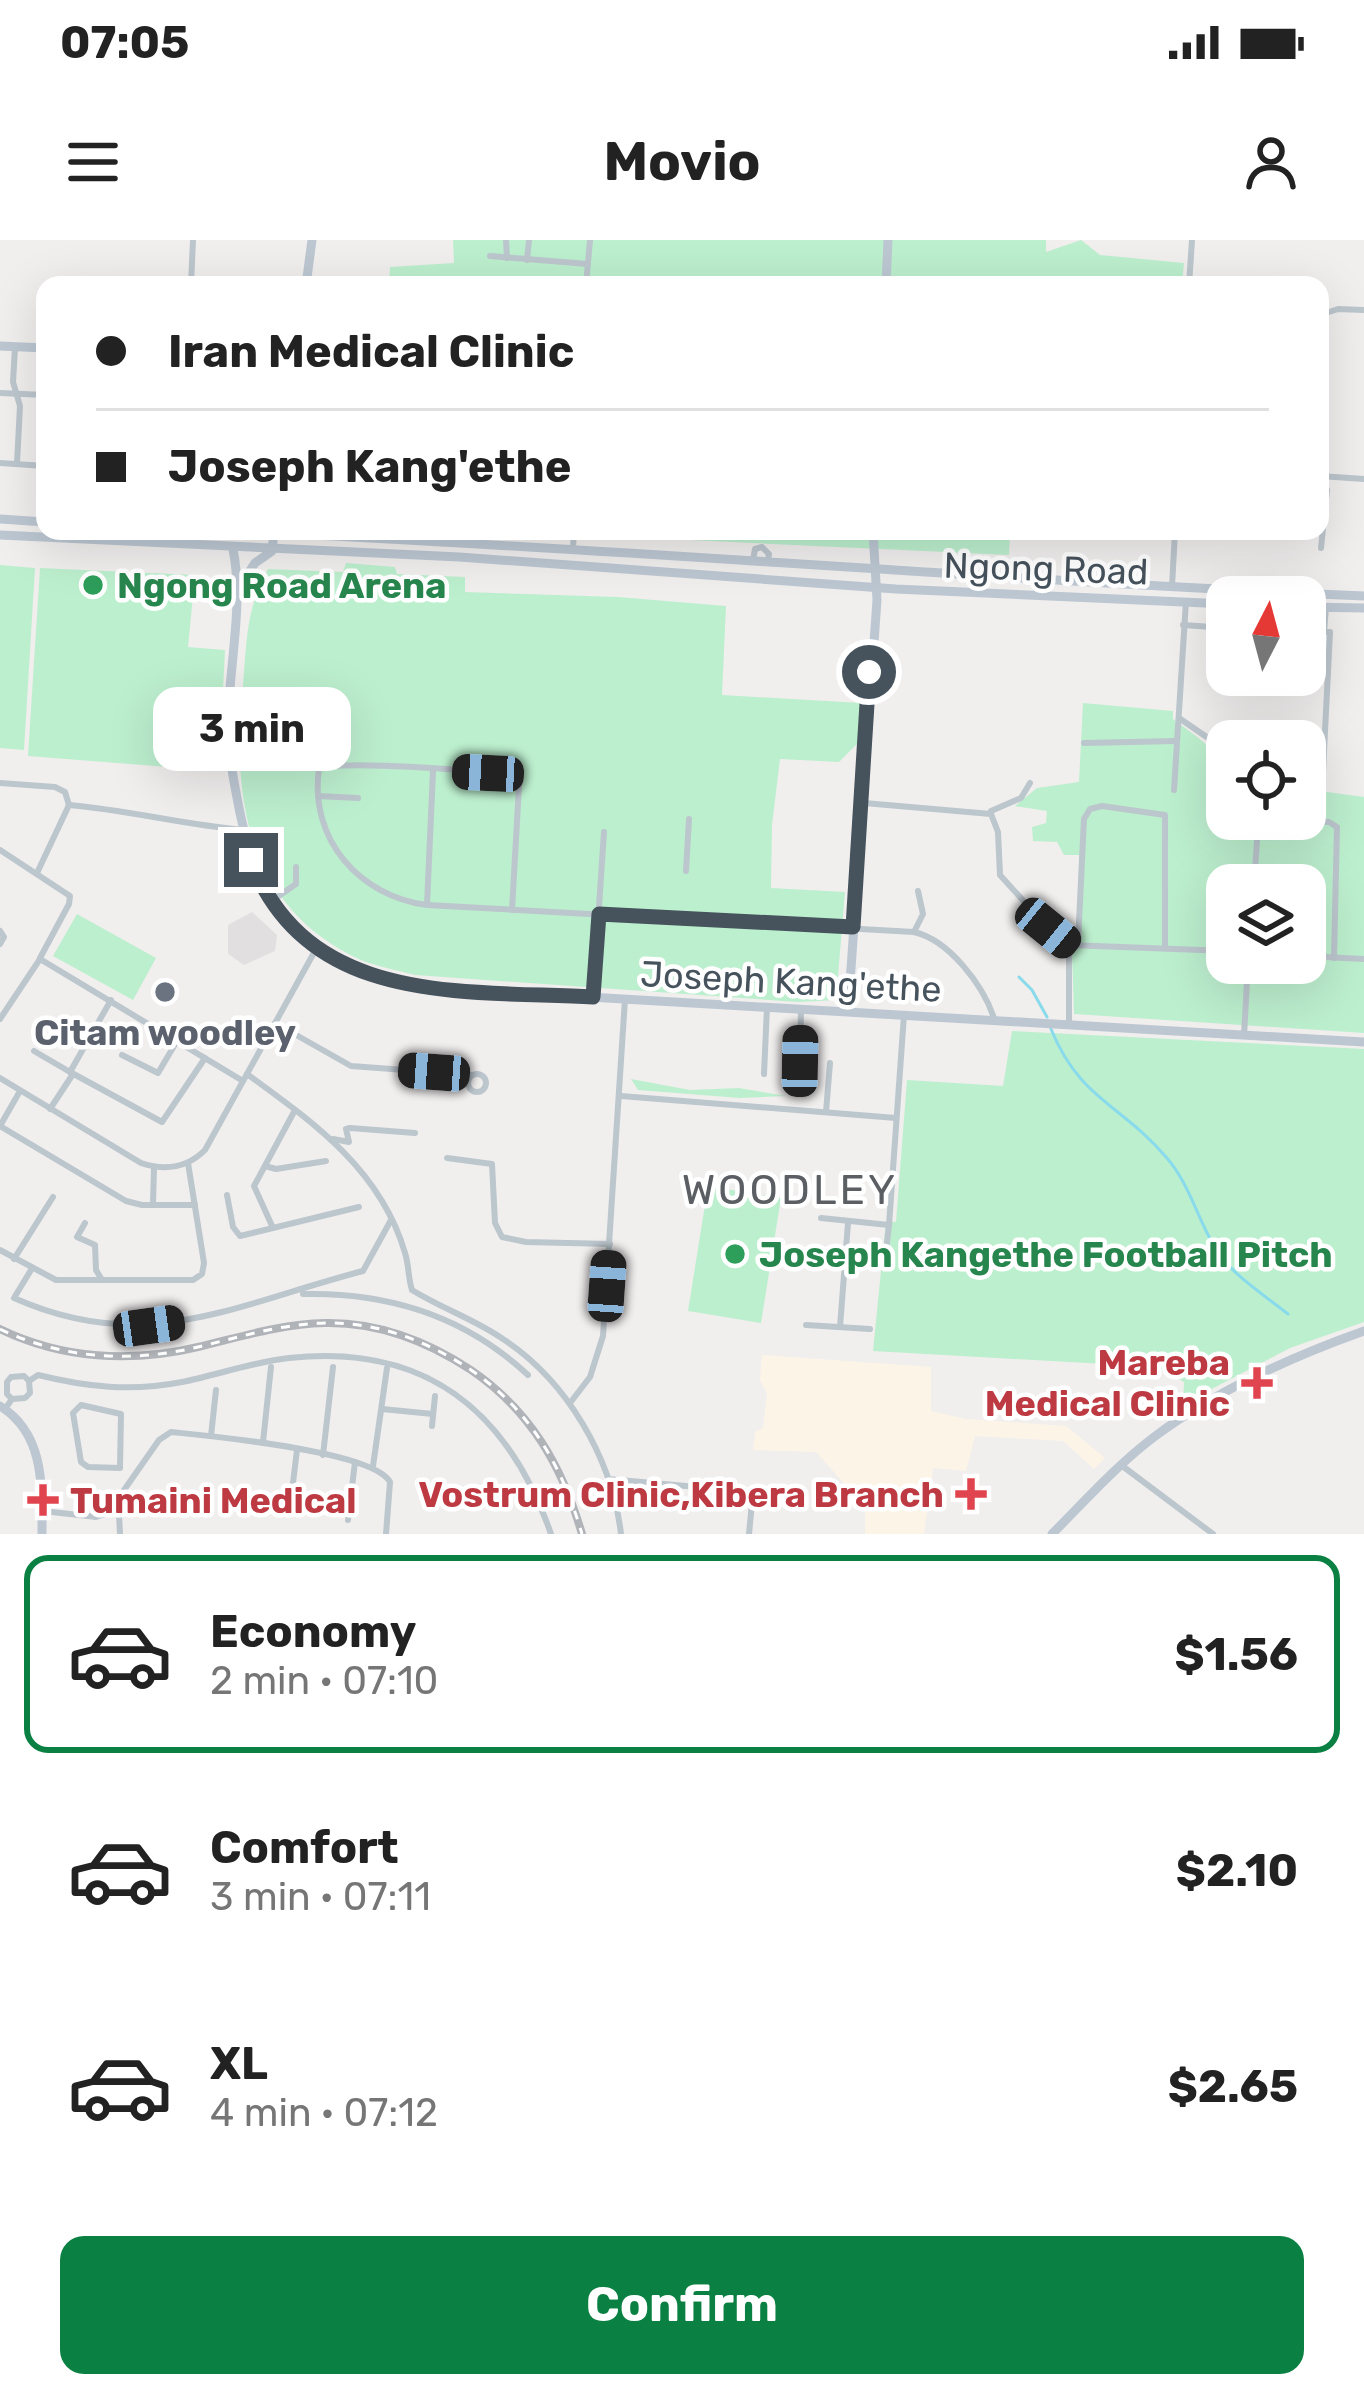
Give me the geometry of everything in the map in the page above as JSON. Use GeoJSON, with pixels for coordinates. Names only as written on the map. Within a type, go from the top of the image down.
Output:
{"type":"FeatureCollection","features":[{"type":"Feature","properties":{"kind":"street"},"geometry":{"type":"LineString","coordinates":[[191,276],[193,240]]}},
{"type":"Feature","properties":{"kind":"street"},"geometry":{"type":"LineString","coordinates":[[307,276],[313,240]]}},
{"type":"Feature","properties":{"kind":"street"},"geometry":{"type":"LineString","coordinates":[[506,240],[506,258]]}},
{"type":"Feature","properties":{"kind":"street"},"geometry":{"type":"LineString","coordinates":[[527,260],[529,240]]}},
{"type":"Feature","properties":{"kind":"street"},"geometry":{"type":"LineString","coordinates":[[587,276],[590,240]]}},
{"type":"Feature","properties":{"kind":"street"},"geometry":{"type":"LineString","coordinates":[[887,276],[889,240]]}},
{"type":"Feature","properties":{"kind":"street"},"geometry":{"type":"LineString","coordinates":[[1190,276],[1192,240]]}},
{"type":"Feature","properties":{"kind":"street"},"geometry":{"type":"LineString","coordinates":[[490,256],[588,264]]}},
{"type":"Feature","properties":{"kind":"street"},"geometry":{"type":"LineString","coordinates":[[1329,312],[1364,310]]}},
{"type":"Feature","properties":{"kind":"street"},"geometry":{"type":"LineString","coordinates":[[0,346],[36,347]]}},
{"type":"Feature","properties":{"kind":"street"},"geometry":{"type":"LineString","coordinates":[[15,346],[17,463]]}},
{"type":"Feature","properties":{"kind":"street"},"geometry":{"type":"LineString","coordinates":[[0,393],[36,395]]}},
{"type":"Feature","properties":{"kind":"street"},"geometry":{"type":"LineString","coordinates":[[0,463],[36,465]]}},
{"type":"Feature","properties":{"kind":"street"},"geometry":{"type":"LineString","coordinates":[[1329,476],[1364,479]]}},
{"type":"Feature","properties":{"kind":"street"},"geometry":{"type":"LineString","coordinates":[[0,520],[36,522]]}},
{"type":"Feature","properties":{"kind":"street","name":"Ngong Road"},"geometry":{"type":"LineString","coordinates":[[0,536],[36,538]]}},
{"type":"Feature","properties":{"kind":"street","name":"Ngong Road"},"geometry":{"type":"LineString","coordinates":[[72,540],[538,562],[1206,603]]}},
{"type":"Feature","properties":{"kind":"street"},"geometry":{"type":"LineString","coordinates":[[236,592],[255,563],[272,551],[273,540]]}},
{"type":"Feature","properties":{"kind":"street","name":"Ngong Road"},"geometry":{"type":"LineString","coordinates":[[391,540],[1364,596]]}},
{"type":"Feature","properties":{"kind":"street"},"geometry":{"type":"LineString","coordinates":[[464,540],[464,545]]}},
{"type":"Feature","properties":{"kind":"street"},"geometry":{"type":"LineString","coordinates":[[573,551],[574,540]]}},
{"type":"Feature","properties":{"kind":"street"},"geometry":{"type":"LineString","coordinates":[[848,1010],[877,586],[874,540]]}},
{"type":"Feature","properties":{"kind":"street"},"geometry":{"type":"LineString","coordinates":[[1172,587],[1175,540]]}},
{"type":"Feature","properties":{"kind":"street"},"geometry":{"type":"LineString","coordinates":[[1321,540],[1321,548]]}},
{"type":"Feature","properties":{"kind":"street","name":"Joseph Kang'ethe"},"geometry":{"type":"LineString","coordinates":[[233,549],[231,770],[255,870],[273,900],[316,949],[356,971],[397,984],[1364,1042]]}},
{"type":"Feature","properties":{"kind":"street"},"geometry":{"type":"LineString","coordinates":[[1174,790],[1186,602]]}},
{"type":"Feature","properties":{"kind":"street"},"geometry":{"type":"LineString","coordinates":[[1326,607],[1364,608]]}},
{"type":"Feature","properties":{"kind":"street"},"geometry":{"type":"LineString","coordinates":[[1184,626],[1206,627]]}},
{"type":"Feature","properties":{"kind":"street"},"geometry":{"type":"LineString","coordinates":[[1326,632],[1330,632],[1326,724]]}},
{"type":"Feature","properties":{"kind":"street"},"geometry":{"type":"LineString","coordinates":[[1179,718],[1206,737]]}},
{"type":"Feature","properties":{"kind":"street"},"geometry":{"type":"LineString","coordinates":[[1084,742],[1176,741]]}},
{"type":"Feature","properties":{"kind":"street"},"geometry":{"type":"LineString","coordinates":[[512,910],[518,784],[507,775],[323,766],[317,773],[325,831],[348,866],[379,891],[427,905],[512,910],[853,927],[914,932],[931,937],[948,952],[978,986],[994,1018]]}},
{"type":"Feature","properties":{"kind":"street"},"geometry":{"type":"LineString","coordinates":[[427,905],[433,771]]}},
{"type":"Feature","properties":{"kind":"street"},"geometry":{"type":"LineString","coordinates":[[0,783],[56,787],[65,792],[69,806],[37,873]]}},
{"type":"Feature","properties":{"kind":"street"},"geometry":{"type":"LineString","coordinates":[[861,802],[987,812],[1021,798],[1030,783]]}},
{"type":"Feature","properties":{"kind":"street"},"geometry":{"type":"LineString","coordinates":[[318,796],[358,797]]}},
{"type":"Feature","properties":{"kind":"street"},"geometry":{"type":"LineString","coordinates":[[69,806],[126,810],[181,823],[244,830]]}},
{"type":"Feature","properties":{"kind":"street"},"geometry":{"type":"LineString","coordinates":[[1069,1024],[1084,819],[1090,809],[1102,806],[1165,815],[1165,948]]}},
{"type":"Feature","properties":{"kind":"street"},"geometry":{"type":"LineString","coordinates":[[987,812],[997,824],[1000,875],[1048,928],[1073,944],[1206,950]]}},
{"type":"Feature","properties":{"kind":"street"},"geometry":{"type":"LineString","coordinates":[[686,871],[689,819]]}},
{"type":"Feature","properties":{"kind":"street"},"geometry":{"type":"LineString","coordinates":[[1326,821],[1337,827],[1334,958]]}},
{"type":"Feature","properties":{"kind":"street"},"geometry":{"type":"LineString","coordinates":[[593,997],[604,832]]}},
{"type":"Feature","properties":{"kind":"street"},"geometry":{"type":"LineString","coordinates":[[0,850],[70,900],[40,959],[0,1019]]}},
{"type":"Feature","properties":{"kind":"street"},"geometry":{"type":"LineString","coordinates":[[273,900],[296,884],[296,867]]}},
{"type":"Feature","properties":{"kind":"street"},"geometry":{"type":"LineString","coordinates":[[914,932],[923,914],[918,891]]}},
{"type":"Feature","properties":{"kind":"street"},"geometry":{"type":"LineString","coordinates":[[0,931],[4,937],[0,944]]}},
{"type":"Feature","properties":{"kind":"street"},"geometry":{"type":"LineString","coordinates":[[0,1078],[132,1159],[154,1167],[188,1162],[205,1150],[316,949]]}},
{"type":"Feature","properties":{"kind":"street"},"geometry":{"type":"LineString","coordinates":[[1326,957],[1364,959]]}},
{"type":"Feature","properties":{"kind":"street"},"geometry":{"type":"LineString","coordinates":[[40,959],[245,1077],[332,1138],[371,1184],[391,1220],[407,1258],[412,1290],[470,1318],[520,1351],[569,1403],[608,1479],[621,1534]]}},
{"type":"Feature","properties":{"kind":"street"},"geometry":{"type":"LineString","coordinates":[[1244,1036],[1248,984]]}},
{"type":"Feature","properties":{"kind":"street"},"geometry":{"type":"LineString","coordinates":[[569,1403],[590,1377],[603,1336],[626,999]]}},
{"type":"Feature","properties":{"kind":"street"},"geometry":{"type":"LineString","coordinates":[[50,1109],[111,1000]]}},
{"type":"Feature","properties":{"kind":"street"},"geometry":{"type":"LineString","coordinates":[[764,1074],[767,1007]]}},
{"type":"Feature","properties":{"kind":"street"},"geometry":{"type":"LineString","coordinates":[[800,1061],[801,1009]]}},
{"type":"Feature","properties":{"kind":"street"},"geometry":{"type":"LineString","coordinates":[[886,1252],[904,1014]]}},
{"type":"Feature","properties":{"kind":"street"},"geometry":{"type":"LineString","coordinates":[[275,1023],[351,1066],[472,1075]]}},
{"type":"Feature","properties":{"kind":"street"},"geometry":{"type":"LineString","coordinates":[[122,1055],[158,1073],[177,1041]]}},
{"type":"Feature","properties":{"kind":"street"},"geometry":{"type":"LineString","coordinates":[[34,1051],[161,1122],[205,1058]]}},
{"type":"Feature","properties":{"kind":"street"},"geometry":{"type":"LineString","coordinates":[[826,1112],[830,1063]]}},
{"type":"Feature","properties":{"kind":"street"},"geometry":{"type":"LineString","coordinates":[[20,1091],[0,1126],[126,1201],[195,1205]]}},
{"type":"Feature","properties":{"kind":"street"},"geometry":{"type":"LineString","coordinates":[[621,1096],[896,1118]]}},
{"type":"Feature","properties":{"kind":"street"},"geometry":{"type":"LineString","coordinates":[[273,1228],[254,1186],[296,1110]]}},
{"type":"Feature","properties":{"kind":"street"},"geometry":{"type":"LineString","coordinates":[[332,1138],[349,1142],[346,1129],[350,1128],[415,1132]]}},
{"type":"Feature","properties":{"kind":"street"},"geometry":{"type":"LineString","coordinates":[[447,1158],[492,1164],[495,1223],[506,1240],[610,1244]]}},
{"type":"Feature","properties":{"kind":"street"},"geometry":{"type":"LineString","coordinates":[[265,1166],[276,1169],[326,1161]]}},
{"type":"Feature","properties":{"kind":"street"},"geometry":{"type":"LineString","coordinates":[[0,1250],[56,1280],[198,1277],[204,1263],[188,1162]]}},
{"type":"Feature","properties":{"kind":"street"},"geometry":{"type":"LineString","coordinates":[[153,1205],[154,1167]]}},
{"type":"Feature","properties":{"kind":"street"},"geometry":{"type":"LineString","coordinates":[[226,1195],[237,1235],[247,1237],[359,1207]]}},
{"type":"Feature","properties":{"kind":"street"},"geometry":{"type":"LineString","coordinates":[[14,1259],[52,1197]]}},
{"type":"Feature","properties":{"kind":"street"},"geometry":{"type":"LineString","coordinates":[[821,1218],[889,1225]]}},
{"type":"Feature","properties":{"kind":"street"},"geometry":{"type":"LineString","coordinates":[[31,1270],[14,1298],[59,1317],[111,1326],[177,1322],[293,1294],[363,1271],[391,1220]]}},
{"type":"Feature","properties":{"kind":"street"},"geometry":{"type":"LineString","coordinates":[[840,1327],[848,1221]]}},
{"type":"Feature","properties":{"kind":"street"},"geometry":{"type":"LineString","coordinates":[[86,1223],[77,1237],[95,1245],[96,1270],[102,1280]]}},
{"type":"Feature","properties":{"kind":"street"},"geometry":{"type":"LineString","coordinates":[[293,1294],[366,1296],[415,1307],[477,1336],[528,1376]]}},
{"type":"Feature","properties":{"kind":"street"},"geometry":{"type":"LineString","coordinates":[[806,1325],[870,1329]]}},
{"type":"Feature","properties":{"kind":"street"},"geometry":{"type":"LineString","coordinates":[[1052,1534],[1155,1437],[1212,1399],[1316,1348],[1364,1331]]}},
{"type":"Feature","properties":{"kind":"street"},"geometry":{"type":"LineString","coordinates":[[29,1381],[38,1375],[88,1388],[138,1388],[287,1358],[352,1355],[384,1360],[453,1394],[496,1432],[530,1480],[551,1534]]}},
{"type":"Feature","properties":{"kind":"street"},"geometry":{"type":"LineString","coordinates":[[263,1442],[271,1367]]}},
{"type":"Feature","properties":{"kind":"street"},"geometry":{"type":"LineString","coordinates":[[323,1455],[333,1367]]}},
{"type":"Feature","properties":{"kind":"street"},"geometry":{"type":"LineString","coordinates":[[373,1466],[387,1368]]}},
{"type":"Feature","properties":{"kind":"street"},"geometry":{"type":"LineString","coordinates":[[29,1381],[18,1375],[7,1382],[6,1404],[34,1444],[42,1534]]}},
{"type":"Feature","properties":{"kind":"street"},"geometry":{"type":"LineString","coordinates":[[6,1404],[30,1394],[29,1381]]}},
{"type":"Feature","properties":{"kind":"street"},"geometry":{"type":"LineString","coordinates":[[211,1436],[216,1390]]}},
{"type":"Feature","properties":{"kind":"street"},"geometry":{"type":"LineString","coordinates":[[432,1426],[435,1396]]}},
{"type":"Feature","properties":{"kind":"street"},"geometry":{"type":"LineString","coordinates":[[120,1468],[121,1414],[76,1407],[74,1423],[83,1464],[135,1474]]}},
{"type":"Feature","properties":{"kind":"street"},"geometry":{"type":"LineString","coordinates":[[382,1409],[433,1414]]}},
{"type":"Feature","properties":{"kind":"street"},"geometry":{"type":"LineString","coordinates":[[41,1511],[96,1517],[114,1507],[166,1433],[263,1442],[373,1466],[390,1482],[386,1534]]}},
{"type":"Feature","properties":{"kind":"street"},"geometry":{"type":"LineString","coordinates":[[291,1499],[297,1450]]}},
{"type":"Feature","properties":{"kind":"street"},"geometry":{"type":"LineString","coordinates":[[348,1520],[355,1462]]}},
{"type":"Feature","properties":{"kind":"street"},"geometry":{"type":"LineString","coordinates":[[1121,1466],[1213,1534]]}},
{"type":"Feature","properties":{"kind":"street"},"geometry":{"type":"LineString","coordinates":[[608,1479],[753,1492],[749,1534]]}},
{"type":"Feature","properties":{"kind":"street"},"geometry":{"type":"LineString","coordinates":[[114,1507],[120,1534]]}},
{"type":"Feature","properties":{"kind":"shaded area"},"geometry":{"type":"Polygon","coordinates":[[[252,912],[277,935],[275,951],[244,965],[228,954],[228,925],[252,912]]]}},
{"type":"Feature","properties":{"kind":"shaded area"},"geometry":{"type":"Polygon","coordinates":[[[762,1355],[931,1367],[931,1411],[966,1419],[1066,1426],[1105,1458],[1094,1469],[1063,1441],[975,1436],[966,1471],[933,1468],[924,1534],[865,1534],[865,1507],[816,1452],[753,1450],[755,1432],[763,1428],[767,1393],[760,1380],[762,1355]]]}},
{"type":"Feature","properties":{"kind":"green space"},"geometry":{"type":"Polygon","coordinates":[[[453,240],[1046,240],[1046,252],[1081,240],[1100,255],[1184,263],[1183,276],[390,276],[390,267],[454,263],[453,240]]]}},
{"type":"Feature","properties":{"kind":"green space"},"geometry":{"type":"Polygon","coordinates":[[[689,540],[1010,540],[1009,555],[689,540]]]}},
{"type":"Feature","properties":{"kind":"green space"},"geometry":{"type":"Polygon","coordinates":[[[346,563],[395,567],[397,574],[465,577],[465,592],[726,606],[722,695],[861,703],[857,744],[839,762],[780,759],[772,825],[771,888],[845,892],[836,1000],[798,1002],[415,975],[361,960],[323,938],[293,911],[270,880],[255,845],[245,808],[240,727],[249,625],[268,569],[343,572],[346,563]]]}},
{"type":"Feature","properties":{"kind":"green space"},"geometry":{"type":"Polygon","coordinates":[[[0,565],[35,568],[24,750],[0,748],[0,565]]]}},
{"type":"Feature","properties":{"kind":"green space"},"geometry":{"type":"Polygon","coordinates":[[[40,568],[195,575],[188,647],[225,650],[219,771],[28,756],[40,568]]]}},
{"type":"Feature","properties":{"kind":"green space"},"geometry":{"type":"Polygon","coordinates":[[[1083,703],[1173,711],[1173,719],[1206,744],[1206,840],[1326,840],[1326,792],[1364,797],[1364,1033],[1074,1014],[1072,952],[1078,948],[1079,855],[1064,855],[1057,842],[1033,841],[1032,827],[1046,823],[1047,811],[1015,806],[1037,788],[1079,782],[1083,703]]]}},
{"type":"Feature","properties":{"kind":"green space"},"geometry":{"type":"Polygon","coordinates":[[[77,914],[156,958],[133,1000],[53,956],[77,914]]]}},
{"type":"Feature","properties":{"kind":"green space"},"geometry":{"type":"Polygon","coordinates":[[[1012,1031],[1364,1049],[1364,1322],[1290,1348],[1183,1404],[1184,1382],[1158,1367],[873,1351],[886,1221],[896,1222],[907,1080],[1003,1086],[1012,1031]]]}},
{"type":"Feature","properties":{"kind":"green space"},"geometry":{"type":"Polygon","coordinates":[[[631,1079],[690,1090],[739,1088],[786,1096],[740,1098],[638,1090],[631,1079]]]}},
{"type":"Feature","properties":{"kind":"green space","name":"Joseph Kangethe Football Pitch"},"geometry":{"type":"Polygon","coordinates":[[[708,1186],[781,1198],[761,1323],[688,1311],[708,1186]]]}},
{"type":"Feature","properties":{"kind":"waterway"},"geometry":{"type":"LineString","coordinates":[[1019,977],[1047,1017]]}},
{"type":"Feature","properties":{"kind":"waterway"},"geometry":{"type":"LineString","coordinates":[[1051,1029],[1062,1053],[1088,1087],[1174,1167],[1229,1266],[1288,1314]]}},
{"type":"Feature","properties":{"kind":"railway"},"geometry":{"type":"LineString","coordinates":[[0,1329],[48,1347],[122,1356],[173,1352],[309,1324],[364,1326],[402,1335],[471,1370],[511,1403],[554,1463],[582,1534]]}},
{"type":"Feature","properties":{"kind":"place","name":"Ngong Road Arena"},"geometry":{"type":"Point","coordinates":[93,585]}},
{"type":"Feature","properties":{"kind":"place","name":"Citam woodley"},"geometry":{"type":"Point","coordinates":[165,992]}},
{"type":"Feature","properties":{"kind":"place","name":"Joseph Kangethe Football Pitch"},"geometry":{"type":"Point","coordinates":[735,1254]}},
{"type":"Feature","properties":{"kind":"place","name":"Mareba Medical Clinic"},"geometry":{"type":"Point","coordinates":[1257,1383]}},
{"type":"Feature","properties":{"kind":"place","name":"Vostrum Clinic,Kibera Branch"},"geometry":{"type":"Point","coordinates":[971,1494]}},
{"type":"Feature","properties":{"kind":"place","name":"Tumaini Medical"},"geometry":{"type":"Point","coordinates":[43,1500]}},
{"type":"Feature","properties":{"kind":"district","name":"WOODLEY"},"geometry":{"type":"Point","coordinates":[790,1189]}},
{"type":"Feature","properties":{"kind":"route"},"geometry":{"type":"LineString","coordinates":[[251,860],[281,912],[316,949],[356,971],[397,984],[593,997],[599,914],[853,927],[869,672]]}}]}
